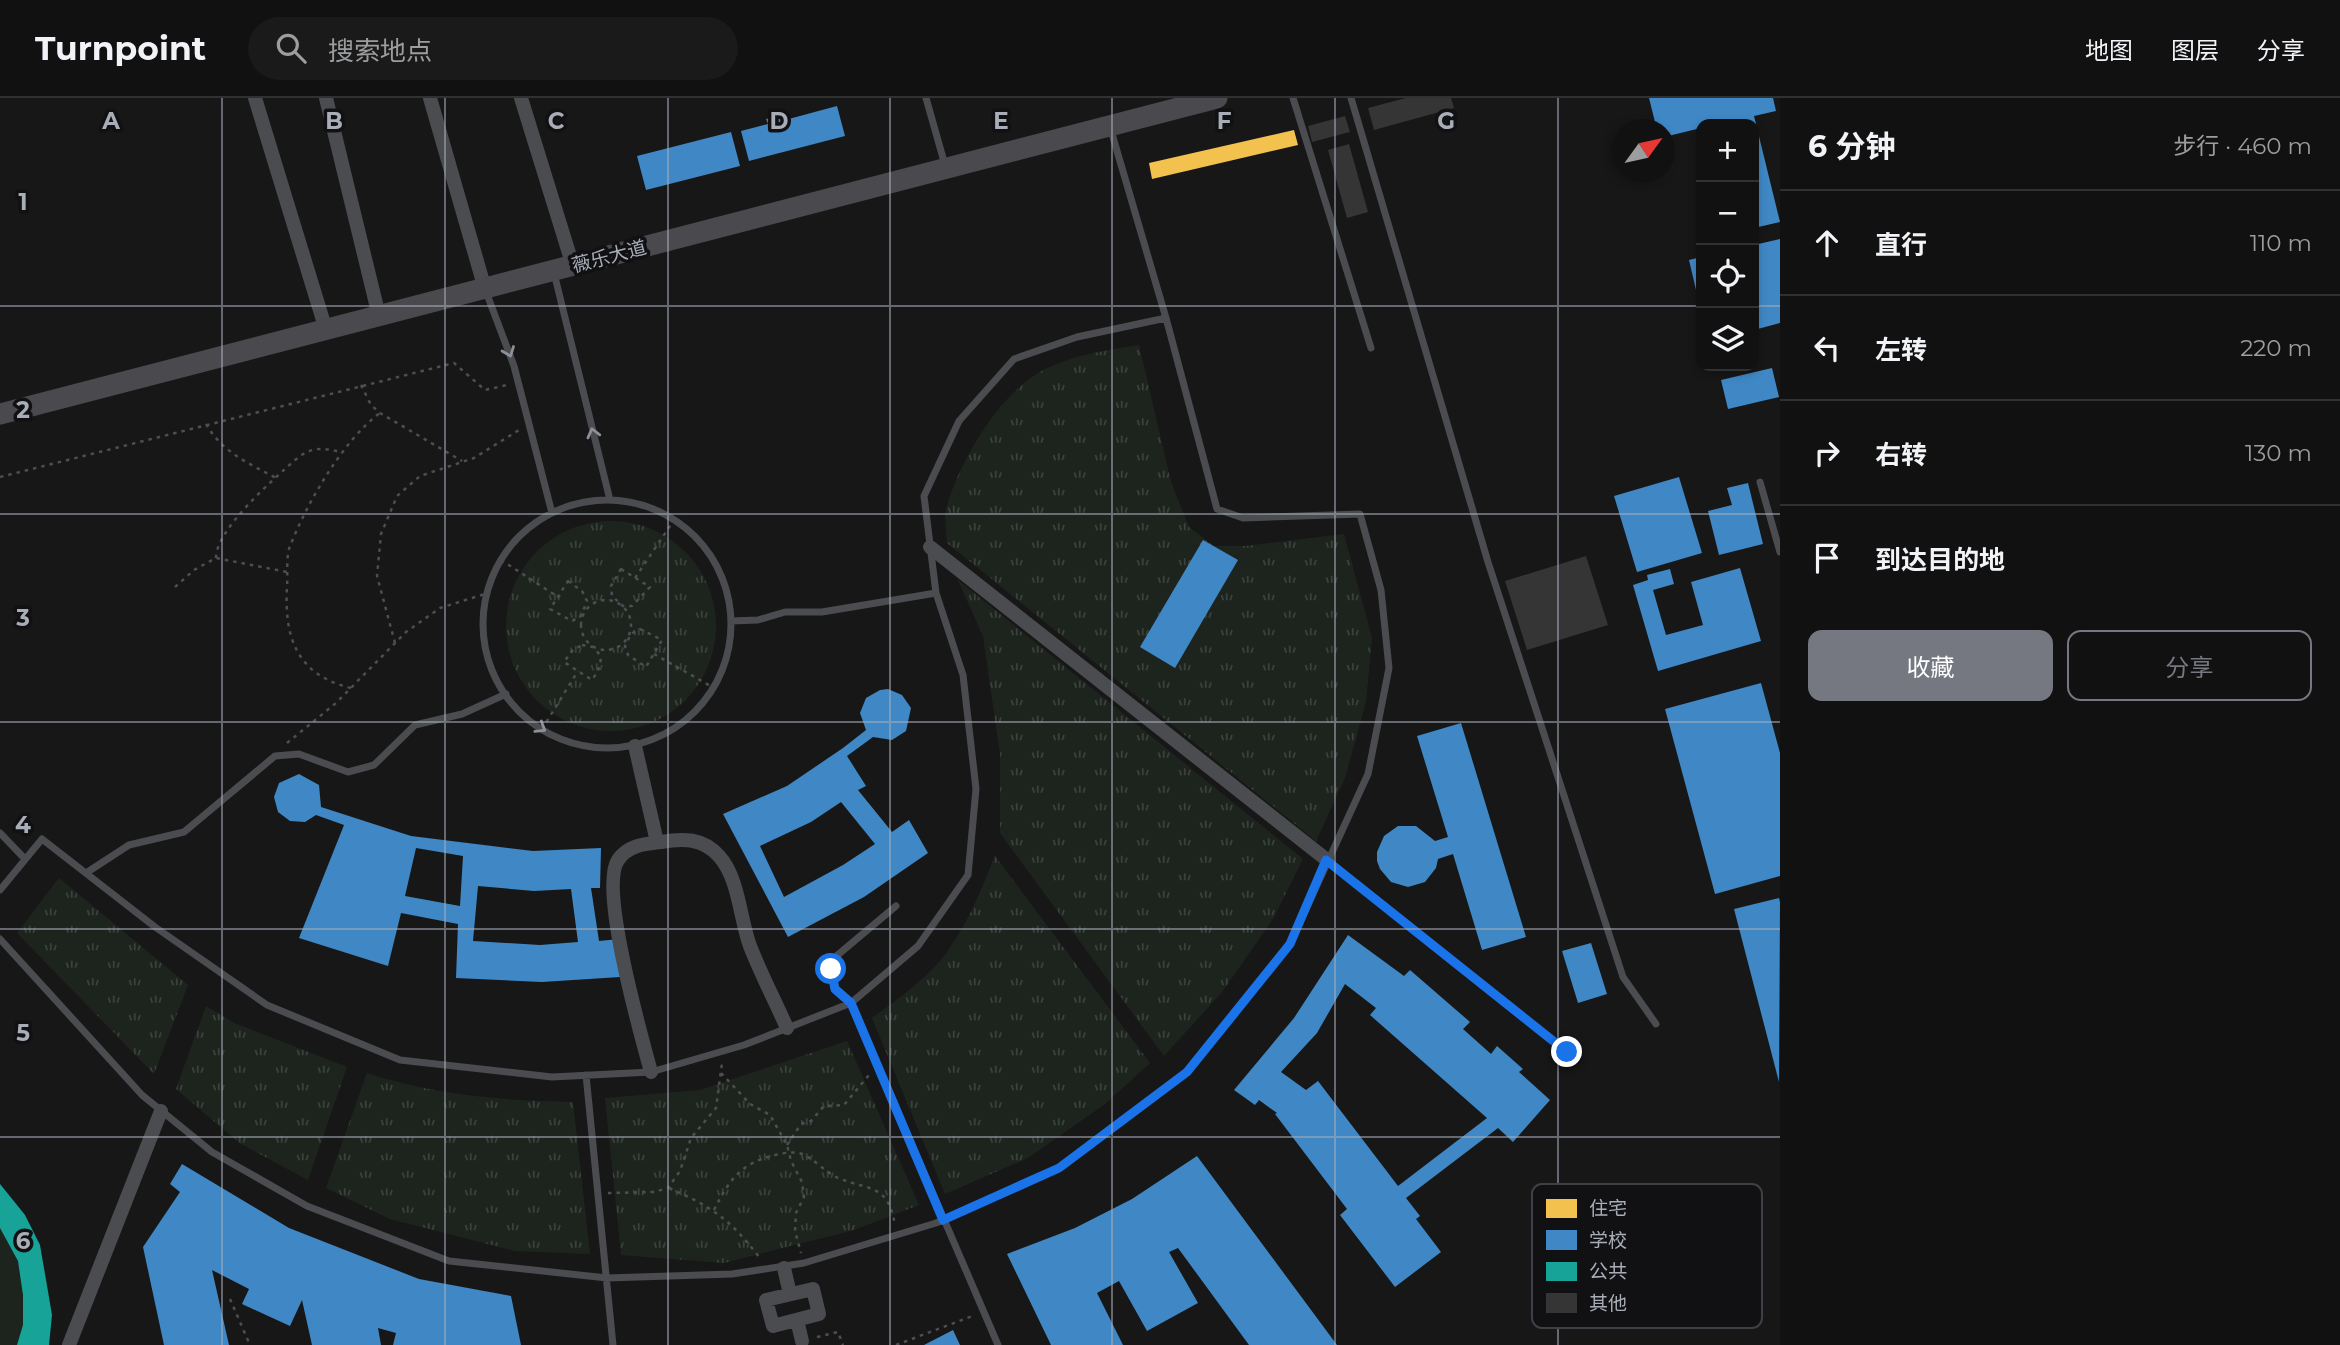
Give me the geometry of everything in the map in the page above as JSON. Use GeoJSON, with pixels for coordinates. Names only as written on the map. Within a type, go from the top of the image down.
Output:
{"type":"FeatureCollection","features":[{"type":"Feature","properties":{"kind":"main road","name":"薇乐大道"},"geometry":{"type":"LineString","coordinates":[[0,414],[1217,98]]}},
{"type":"Feature","properties":{"kind":"street"},"geometry":{"type":"LineString","coordinates":[[255,98],[326,330]]}},
{"type":"Feature","properties":{"kind":"street"},"geometry":{"type":"LineString","coordinates":[[326,98],[379,316]]}},
{"type":"Feature","properties":{"kind":"street"},"geometry":{"type":"LineString","coordinates":[[430,98],[485,289]]}},
{"type":"Feature","properties":{"kind":"street"},"geometry":{"type":"LineString","coordinates":[[521,98],[563,268]]}},
{"type":"Feature","properties":{"kind":"street"},"geometry":{"type":"LineString","coordinates":[[930,547],[1326,860]]}},
{"type":"Feature","properties":{"kind":"street"},"geometry":{"type":"LineString","coordinates":[[635,746],[657,842]]}},
{"type":"Feature","properties":{"kind":"street"},"geometry":{"type":"LineString","coordinates":[[651,1072],[626,979],[613,882],[613,871],[624,852],[634,847],[682,838],[696,841],[720,857],[728,869],[750,946],[787,1028]]}},
{"type":"Feature","properties":{"kind":"street"},"geometry":{"type":"LineString","coordinates":[[69,1345],[161,1111]]}},
{"type":"Feature","properties":{"kind":"street"},"geometry":{"type":"LineString","coordinates":[[777,1269],[790,1294]]}},
{"type":"Feature","properties":{"kind":"street"},"geometry":{"type":"LineString","coordinates":[[813,1289],[819,1314],[773,1326],[766,1300],[790,1294],[813,1289]]}},
{"type":"Feature","properties":{"kind":"street"},"geometry":{"type":"LineString","coordinates":[[797,1320],[802,1341]]}},
{"type":"Feature","properties":{"kind":"lane"},"geometry":{"type":"LineString","coordinates":[[926,98],[946,169]]}},
{"type":"Feature","properties":{"kind":"lane"},"geometry":{"type":"LineString","coordinates":[[1293,98],[1371,348]]}},
{"type":"Feature","properties":{"kind":"lane"},"geometry":{"type":"LineString","coordinates":[[1351,98],[1488,562],[1623,977],[1656,1024]]}},
{"type":"Feature","properties":{"kind":"lane"},"geometry":{"type":"LineString","coordinates":[[0,939],[142,1095],[212,1152],[307,1206],[449,1261],[607,1278],[777,1269],[943,1220],[1059,1168],[1187,1072],[1290,944],[1367,774],[1389,668],[1381,590],[1360,514],[1243,518],[1217,509],[1166,318],[1110,126]]}},
{"type":"Feature","properties":{"kind":"lane"},"geometry":{"type":"LineString","coordinates":[[563,268],[610,500]]}},
{"type":"Feature","properties":{"kind":"lane"},"geometry":{"type":"LineString","coordinates":[[485,289],[518,383],[552,513]]}},
{"type":"Feature","properties":{"kind":"lane"},"geometry":{"type":"LineString","coordinates":[[0,890],[41,839],[155,927],[267,1005],[400,1060],[552,1077],[651,1072],[724,1051],[851,1003],[918,946],[968,875],[975,776],[963,675],[936,593],[924,496],[959,421],[1014,359],[1077,337],[1166,318]]}},
{"type":"Feature","properties":{"kind":"lane"},"geometry":{"type":"LineString","coordinates":[[1760,482],[1780,552]]}},
{"type":"Feature","properties":{"kind":"lane"},"geometry":{"type":"LineString","coordinates":[[610,500],[638,504],[674,520],[698,540],[714,562],[725,586],[731,621],[727,656],[714,688],[704,703],[678,727],[635,746],[612,748],[577,744],[542,729],[506,694],[493,671],[486,645],[484,610],[501,560],[523,533],[552,513],[586,502],[610,500]]}},
{"type":"Feature","properties":{"kind":"lane"},"geometry":{"type":"LineString","coordinates":[[731,621],[758,620],[785,611],[822,612],[936,593]]}},
{"type":"Feature","properties":{"kind":"lane"},"geometry":{"type":"LineString","coordinates":[[86,873],[129,845],[184,832],[275,756],[299,754],[348,772],[361,769],[374,765],[415,724],[462,714],[506,694]]}},
{"type":"Feature","properties":{"kind":"lane"},"geometry":{"type":"LineString","coordinates":[[0,833],[25,859]]}},
{"type":"Feature","properties":{"kind":"lane"},"geometry":{"type":"LineString","coordinates":[[1326,860],[1567,1052]]}},
{"type":"Feature","properties":{"kind":"lane"},"geometry":{"type":"LineString","coordinates":[[896,906],[834,958],[831,979],[835,989],[851,1003],[998,1345]]}},
{"type":"Feature","properties":{"kind":"lane"},"geometry":{"type":"LineString","coordinates":[[586,1075],[613,1345]]}},
{"type":"Feature","properties":{"kind":"path"},"geometry":{"type":"LineString","coordinates":[[0,477],[361,384],[454,363],[485,390],[518,383]]}},
{"type":"Feature","properties":{"kind":"path"},"geometry":{"type":"LineString","coordinates":[[361,384],[371,405],[380,412],[462,461]]}},
{"type":"Feature","properties":{"kind":"path"},"geometry":{"type":"LineString","coordinates":[[351,688],[316,674],[303,661],[291,638],[286,613],[288,551],[340,452],[363,425],[380,412]]}},
{"type":"Feature","properties":{"kind":"path"},"geometry":{"type":"LineString","coordinates":[[206,424],[216,441],[234,456],[276,478]]}},
{"type":"Feature","properties":{"kind":"path"},"geometry":{"type":"LineString","coordinates":[[395,643],[377,576],[381,534],[397,496],[420,476],[474,458],[529,424]]}},
{"type":"Feature","properties":{"kind":"path"},"geometry":{"type":"LineString","coordinates":[[216,558],[216,550],[227,531],[276,478],[307,451],[320,447],[340,452]]}},
{"type":"Feature","properties":{"kind":"path"},"geometry":{"type":"LineString","coordinates":[[635,578],[674,520]]}},
{"type":"Feature","properties":{"kind":"path"},"geometry":{"type":"LineString","coordinates":[[175,587],[194,570],[216,558],[288,572]]}},
{"type":"Feature","properties":{"kind":"path"},"geometry":{"type":"LineString","coordinates":[[501,560],[558,597]]}},
{"type":"Feature","properties":{"kind":"path"},"geometry":{"type":"LineString","coordinates":[[619,603],[612,596],[611,586],[621,569],[650,587],[636,604],[628,606],[619,603],[604,600],[584,612],[577,619],[567,621],[550,609],[568,581],[585,596],[584,612],[583,635],[593,647],[600,656],[601,667],[592,680],[564,662],[576,647],[593,647],[616,648],[628,638],[640,629],[662,640],[646,667],[628,655],[625,646],[628,638],[630,615],[619,603]]}},
{"type":"Feature","properties":{"kind":"path"},"geometry":{"type":"LineString","coordinates":[[275,756],[351,688],[395,643],[440,608],[488,593]]}},
{"type":"Feature","properties":{"kind":"path"},"geometry":{"type":"LineString","coordinates":[[654,654],[714,688]]}},
{"type":"Feature","properties":{"kind":"path"},"geometry":{"type":"LineString","coordinates":[[542,729],[578,671]]}},
{"type":"Feature","properties":{"kind":"path"},"geometry":{"type":"LineString","coordinates":[[598,1193],[654,1192],[668,1188],[680,1171],[691,1138],[716,1108],[724,1051]]}},
{"type":"Feature","properties":{"kind":"path"},"geometry":{"type":"LineString","coordinates":[[787,1145],[801,1124],[811,1121],[824,1106],[845,1105],[877,1065]]}},
{"type":"Feature","properties":{"kind":"path"},"geometry":{"type":"LineString","coordinates":[[721,1073],[750,1104],[770,1115],[787,1145],[802,1182],[804,1197],[796,1213],[795,1231],[804,1263]]}},
{"type":"Feature","properties":{"kind":"path"},"geometry":{"type":"LineString","coordinates":[[714,1210],[737,1171],[750,1163],[788,1152],[804,1155],[819,1168],[841,1179],[866,1185],[886,1196],[892,1206],[897,1235]]}},
{"type":"Feature","properties":{"kind":"path"},"geometry":{"type":"LineString","coordinates":[[668,1188],[714,1210],[777,1269]]}},
{"type":"Feature","properties":{"kind":"path"},"geometry":{"type":"LineString","coordinates":[[230,1298],[250,1345]]}},
{"type":"Feature","properties":{"kind":"path"},"geometry":{"type":"LineString","coordinates":[[896,1345],[984,1312]]}},
{"type":"Feature","properties":{"kind":"green space"},"geometry":{"type":"Polygon","coordinates":[[[1139,345],[1171,482],[1189,527],[1214,546],[1245,546],[1344,534],[1372,638],[1366,702],[1345,778],[1316,841],[947,543],[946,510],[962,467],[986,426],[1016,390],[1050,367],[1094,353],[1139,345]]]}},
{"type":"Feature","properties":{"kind":"green space"},"geometry":{"type":"Polygon","coordinates":[[[611,521],[651,529],[685,552],[708,586],[716,626],[708,666],[685,700],[651,723],[611,731],[571,723],[537,700],[514,666],[506,626],[514,586],[537,552],[571,529],[611,521]]]}},
{"type":"Feature","properties":{"kind":"green space"},"geometry":{"type":"Polygon","coordinates":[[[958,580],[1303,859],[1273,919],[1222,992],[1164,1056],[1000,833],[1000,754],[983,636],[958,580]]]}},
{"type":"Feature","properties":{"kind":"green space"},"geometry":{"type":"Polygon","coordinates":[[[995,856],[1150,1063],[1105,1104],[1028,1158],[945,1194],[872,1018],[914,986],[942,959],[969,916],[995,856]]]}},
{"type":"Feature","properties":{"kind":"green space"},"geometry":{"type":"Polygon","coordinates":[[[59,878],[188,985],[154,1074],[17,933],[59,878]]]}},
{"type":"Feature","properties":{"kind":"green space"},"geometry":{"type":"Polygon","coordinates":[[[206,1006],[234,1023],[347,1067],[308,1180],[241,1144],[176,1089],[206,1006]]]}},
{"type":"Feature","properties":{"kind":"green space"},"geometry":{"type":"Polygon","coordinates":[[[847,1041],[919,1205],[854,1230],[724,1263],[621,1255],[605,1098],[700,1090],[847,1041]]]}},
{"type":"Feature","properties":{"kind":"green space"},"geometry":{"type":"Polygon","coordinates":[[[367,1073],[444,1092],[519,1100],[573,1102],[590,1254],[515,1251],[390,1219],[326,1188],[367,1073]]]}},
{"type":"Feature","properties":{"kind":"green space"},"geometry":{"type":"Polygon","coordinates":[[[0,1184],[26,1220],[42,1259],[49,1301],[49,1345],[0,1345],[0,1184]]]}},
{"type":"Feature","properties":{"kind":"building: 住宅"},"geometry":{"type":"Polygon","coordinates":[[[1294,130],[1298,145],[1152,179],[1149,163],[1294,130]]]}},
{"type":"Feature","properties":{"kind":"building: 学校"},"geometry":{"type":"Polygon","coordinates":[[[1649,98],[1773,98],[1776,111],[1754,116],[1755,119],[1696,119],[1696,129],[1675,134],[1675,119],[1654,119],[1649,98]]]}},
{"type":"Feature","properties":{"kind":"building: 学校"},"geometry":{"type":"Polygon","coordinates":[[[837,106],[845,136],[749,161],[741,131],[768,124],[766,119],[783,115],[785,120],[837,106]]]}},
{"type":"Feature","properties":{"kind":"building: 学校"},"geometry":{"type":"Polygon","coordinates":[[[731,132],[740,166],[646,190],[637,156],[731,132]]]}},
{"type":"Feature","properties":{"kind":"building: 学校"},"geometry":{"type":"Polygon","coordinates":[[[1759,136],[1780,222],[1759,227],[1759,136]]]}},
{"type":"Feature","properties":{"kind":"building: 学校"},"geometry":{"type":"Polygon","coordinates":[[[1780,239],[1780,323],[1759,329],[1759,245],[1780,239]]]}},
{"type":"Feature","properties":{"kind":"building: 学校"},"geometry":{"type":"Polygon","coordinates":[[[1696,258],[1696,290],[1689,260],[1696,258]]]}},
{"type":"Feature","properties":{"kind":"building: 学校"},"geometry":{"type":"Polygon","coordinates":[[[1772,368],[1779,397],[1728,409],[1721,380],[1772,368]]]}},
{"type":"Feature","properties":{"kind":"building: 学校"},"geometry":{"type":"Polygon","coordinates":[[[1679,477],[1702,553],[1637,572],[1614,496],[1679,477]]]}},
{"type":"Feature","properties":{"kind":"building: 学校"},"geometry":{"type":"Polygon","coordinates":[[[1748,483],[1763,544],[1719,555],[1708,511],[1732,505],[1727,488],[1748,483]]]}},
{"type":"Feature","properties":{"kind":"building: 学校"},"geometry":{"type":"Polygon","coordinates":[[[1203,540],[1238,560],[1175,668],[1140,647],[1203,540]]]}},
{"type":"Feature","properties":{"kind":"building: 学校"},"geometry":{"type":"Polygon","coordinates":[[[1740,568],[1761,641],[1658,671],[1633,585],[1648,580],[1647,575],[1670,569],[1674,584],[1653,590],[1666,635],[1703,625],[1691,582],[1740,568]]]}},
{"type":"Feature","properties":{"kind":"building: 学校"},"geometry":{"type":"Polygon","coordinates":[[[1761,683],[1780,753],[1780,876],[1715,894],[1665,709],[1761,683]]]}},
{"type":"Feature","properties":{"kind":"building: 学校"},"geometry":{"type":"Polygon","coordinates":[[[888,689],[902,695],[911,708],[906,731],[892,740],[873,737],[847,756],[866,786],[858,790],[892,832],[909,820],[928,853],[864,897],[788,937],[723,814],[787,786],[866,730],[860,713],[866,698],[880,690],[888,689]],[[841,802],[811,822],[760,846],[784,897],[875,844],[841,802]]]}},
{"type":"Feature","properties":{"kind":"building: 学校"},"geometry":{"type":"Polygon","coordinates":[[[1461,723],[1526,937],[1482,950],[1453,854],[1438,859],[1436,868],[1425,882],[1408,887],[1391,882],[1377,861],[1377,852],[1384,836],[1398,826],[1416,826],[1435,841],[1448,837],[1417,736],[1461,723]]]}},
{"type":"Feature","properties":{"kind":"building: 学校"},"geometry":{"type":"Polygon","coordinates":[[[299,774],[319,785],[321,807],[411,836],[533,851],[601,848],[600,888],[591,888],[599,941],[619,939],[620,977],[542,982],[456,978],[458,924],[401,913],[388,966],[299,938],[344,825],[316,815],[305,822],[290,821],[278,812],[274,797],[279,783],[299,774]],[[416,848],[405,896],[460,906],[463,856],[416,848]],[[478,886],[473,941],[540,945],[578,942],[571,889],[534,891],[478,886]]]}},
{"type":"Feature","properties":{"kind":"building: 学校"},"geometry":{"type":"Polygon","coordinates":[[[1779,898],[1780,902],[1779,1082],[1734,909],[1779,898]]]}},
{"type":"Feature","properties":{"kind":"building: 学校"},"geometry":{"type":"Polygon","coordinates":[[[1348,935],[1404,976],[1410,970],[1470,1022],[1463,1029],[1491,1054],[1497,1046],[1523,1069],[1519,1072],[1550,1100],[1513,1142],[1498,1128],[1406,1198],[1420,1216],[1416,1219],[1441,1252],[1395,1287],[1340,1215],[1347,1209],[1275,1114],[1277,1113],[1259,1100],[1255,1105],[1234,1090],[1294,1018],[1348,935]],[[1345,984],[1317,1033],[1281,1072],[1306,1090],[1318,1081],[1398,1186],[1487,1118],[1370,1015],[1376,1008],[1345,984]]]}},
{"type":"Feature","properties":{"kind":"building: 学校"},"geometry":{"type":"Polygon","coordinates":[[[1591,943],[1607,994],[1578,1003],[1562,951],[1591,943]]]}},
{"type":"Feature","properties":{"kind":"building: 学校"},"geometry":{"type":"Polygon","coordinates":[[[1197,1156],[1337,1345],[1249,1345],[1178,1248],[1169,1252],[1198,1303],[1147,1331],[1119,1281],[1097,1293],[1123,1345],[1051,1345],[1007,1254],[1075,1228],[1132,1199],[1197,1156]]]}},
{"type":"Feature","properties":{"kind":"building: 学校"},"geometry":{"type":"Polygon","coordinates":[[[182,1164],[289,1228],[419,1279],[511,1296],[521,1345],[393,1345],[396,1333],[378,1328],[381,1345],[312,1345],[302,1300],[290,1326],[242,1304],[249,1289],[212,1270],[229,1345],[164,1345],[143,1247],[180,1192],[170,1184],[182,1164]]]}},
{"type":"Feature","properties":{"kind":"building: 学校"},"geometry":{"type":"Polygon","coordinates":[[[953,1330],[960,1345],[924,1345],[953,1330]]]}},
{"type":"Feature","properties":{"kind":"building: 公共"},"geometry":{"type":"Polygon","coordinates":[[[0,1184],[25,1215],[40,1245],[52,1315],[49,1345],[17,1345],[23,1325],[23,1295],[18,1261],[0,1228],[0,1184]]]}},
{"type":"Feature","properties":{"kind":"building: 其他"},"geometry":{"type":"Polygon","coordinates":[[[1406,98],[1451,98],[1454,108],[1374,130],[1368,108],[1406,98]]]}},
{"type":"Feature","properties":{"kind":"building: 其他"},"geometry":{"type":"Polygon","coordinates":[[[1345,116],[1350,132],[1312,142],[1308,126],[1345,116]]]}},
{"type":"Feature","properties":{"kind":"building: 其他"},"geometry":{"type":"Polygon","coordinates":[[[1349,144],[1368,212],[1347,218],[1328,150],[1349,144]]]}},
{"type":"Feature","properties":{"kind":"building: 其他"},"geometry":{"type":"Polygon","coordinates":[[[1586,556],[1608,625],[1527,650],[1505,581],[1586,556]]]}},
{"type":"Feature","properties":{"kind":"route"},"geometry":{"type":"LineString","coordinates":[[831,969],[835,989],[842,998],[851,1003],[943,1220],[1059,1168],[1187,1072],[1290,944],[1326,860],[1567,1052]]}}]}
